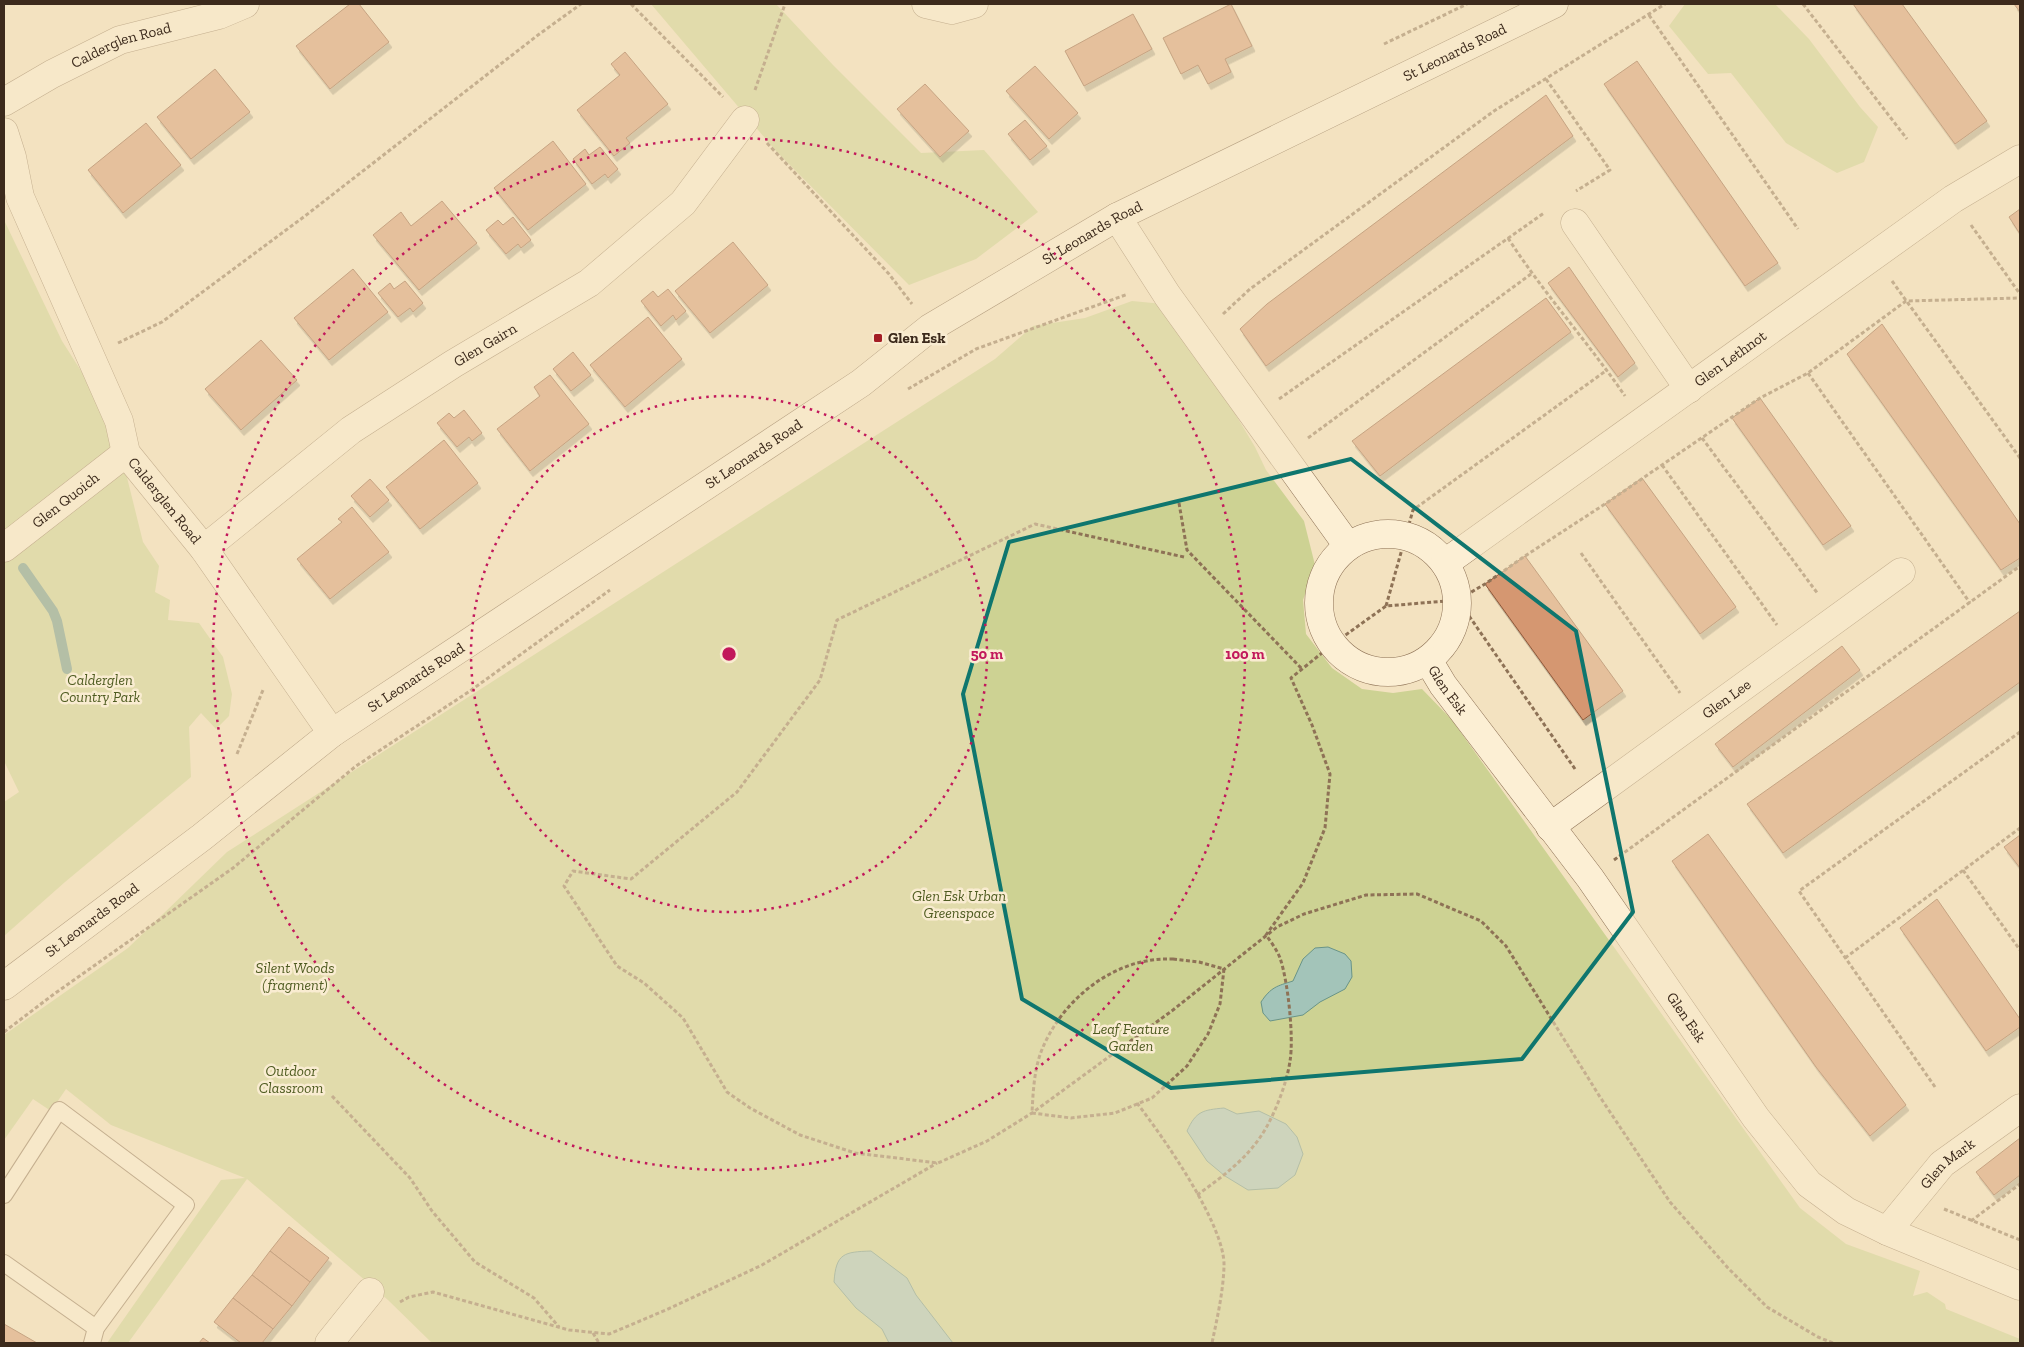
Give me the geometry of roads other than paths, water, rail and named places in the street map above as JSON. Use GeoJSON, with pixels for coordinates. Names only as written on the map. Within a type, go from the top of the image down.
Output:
{"type":"FeatureCollection","features":[{"type":"Feature","properties":{"kind":"street","name":"Calderglen Road"},"geometry":{"type":"LineString","coordinates":[[4,102],[52,74],[120,40],[219,15],[245,4]]}},
{"type":"Feature","properties":{"kind":"street"},"geometry":{"type":"LineString","coordinates":[[926,4],[952,10],[974,4]]}},
{"type":"Feature","properties":{"kind":"street","name":"St Leonards Road"},"geometry":{"type":"LineString","coordinates":[[4,986],[202,837],[332,733],[861,383],[930,328],[1117,217],[1554,4]]}},
{"type":"Feature","properties":{"kind":"street","name":"Glen Gairn"},"geometry":{"type":"LineString","coordinates":[[204,549],[350,430],[453,364],[589,283],[683,203],[745,120]]}},
{"type":"Feature","properties":{"kind":"street","name":"Calderglen Road"},"geometry":{"type":"LineString","coordinates":[[4,132],[12,157],[20,197],[119,420],[126,453],[204,549],[332,733]]}},
{"type":"Feature","properties":{"kind":"street","name":"Glen Lethnot"},"geometry":{"type":"LineString","coordinates":[[1445,563],[1953,199],[2020,159]]}},
{"type":"Feature","properties":{"kind":"street"},"geometry":{"type":"LineString","coordinates":[[1117,217],[1159,283],[1348,546]]}},
{"type":"Feature","properties":{"kind":"street"},"geometry":{"type":"LineString","coordinates":[[1574,222],[1689,390]]}},
{"type":"Feature","properties":{"kind":"street","name":"Glen Quoich"},"geometry":{"type":"LineString","coordinates":[[4,548],[126,453]]}},
{"type":"Feature","properties":{"kind":"street","name":"Glen Esk"},"geometry":{"type":"LineString","coordinates":[[1390,534],[1425,545],[1445,563],[1454,581],[1458,600],[1456,617],[1450,634],[1441,648],[1428,660],[1409,669],[1388,672],[1367,669],[1348,659],[1332,644],[1323,624],[1320,610],[1322,581],[1333,562],[1348,546],[1368,537],[1390,534]]}},
{"type":"Feature","properties":{"kind":"street","name":"Glen Lee"},"geometry":{"type":"LineString","coordinates":[[1550,827],[1901,572]]}},
{"type":"Feature","properties":{"kind":"street","name":"Glen Esk"},"geometry":{"type":"LineString","coordinates":[[1428,660],[1443,684],[1590,878],[1756,1118],[1808,1184],[1846,1211],[1887,1231],[2020,1286]]}},
{"type":"Feature","properties":{"kind":"street","name":"Glen Mark"},"geometry":{"type":"LineString","coordinates":[[1887,1231],[1942,1164],[2020,1108]]}},
{"type":"Feature","properties":{"kind":"street"},"geometry":{"type":"LineString","coordinates":[[329,1343],[370,1292]]}},
{"type":"Feature","properties":{"kind":"lane"},"geometry":{"type":"LineString","coordinates":[[4,1195],[59,1110],[186,1204],[94,1336],[4,1263]]}},
{"type":"Feature","properties":{"kind":"water"},"geometry":{"type":"Polygon","coordinates":[[[1328,947],[1345,954],[1351,961],[1352,977],[1345,989],[1320,1002],[1303,1015],[1270,1021],[1263,1013],[1261,1002],[1268,993],[1283,984],[1293,981],[1303,959],[1315,948],[1328,947]]]}},
{"type":"Feature","properties":{"kind":"water"},"geometry":{"type":"Polygon","coordinates":[[[1224,1108],[1237,1114],[1259,1111],[1286,1124],[1297,1137],[1303,1154],[1295,1175],[1278,1188],[1248,1190],[1225,1176],[1207,1161],[1187,1131],[1197,1115],[1205,1111],[1224,1108]]]}},
{"type":"Feature","properties":{"kind":"water"},"geometry":{"type":"Polygon","coordinates":[[[871,1251],[907,1278],[916,1295],[953,1343],[889,1343],[882,1329],[856,1308],[834,1282],[835,1272],[839,1260],[843,1256],[854,1252],[871,1251]]]}},
{"type":"Feature","properties":{"kind":"waterway"},"geometry":{"type":"LineString","coordinates":[[23,568],[53,611],[57,621],[67,669]]}},
{"type":"Feature","properties":{"kind":"place","name":"Glen Esk"},"geometry":{"type":"Point","coordinates":[878,338]}},
{"type":"Feature","properties":{"kind":"park label","name":"Calderglen Country Park"},"geometry":{"type":"Point","coordinates":[100,688]}},
{"type":"Feature","properties":{"kind":"park label","name":"Glen Esk Urban Greenspace"},"geometry":{"type":"Point","coordinates":[959,904]}},
{"type":"Feature","properties":{"kind":"park label","name":"Silent Woods (fragment)"},"geometry":{"type":"Point","coordinates":[295,976]}},
{"type":"Feature","properties":{"kind":"park label","name":"Leaf Feature Garden"},"geometry":{"type":"Point","coordinates":[1131,1038]}},
{"type":"Feature","properties":{"kind":"park label","name":"Outdoor Classroom"},"geometry":{"type":"Point","coordinates":[291,1080]}}]}
